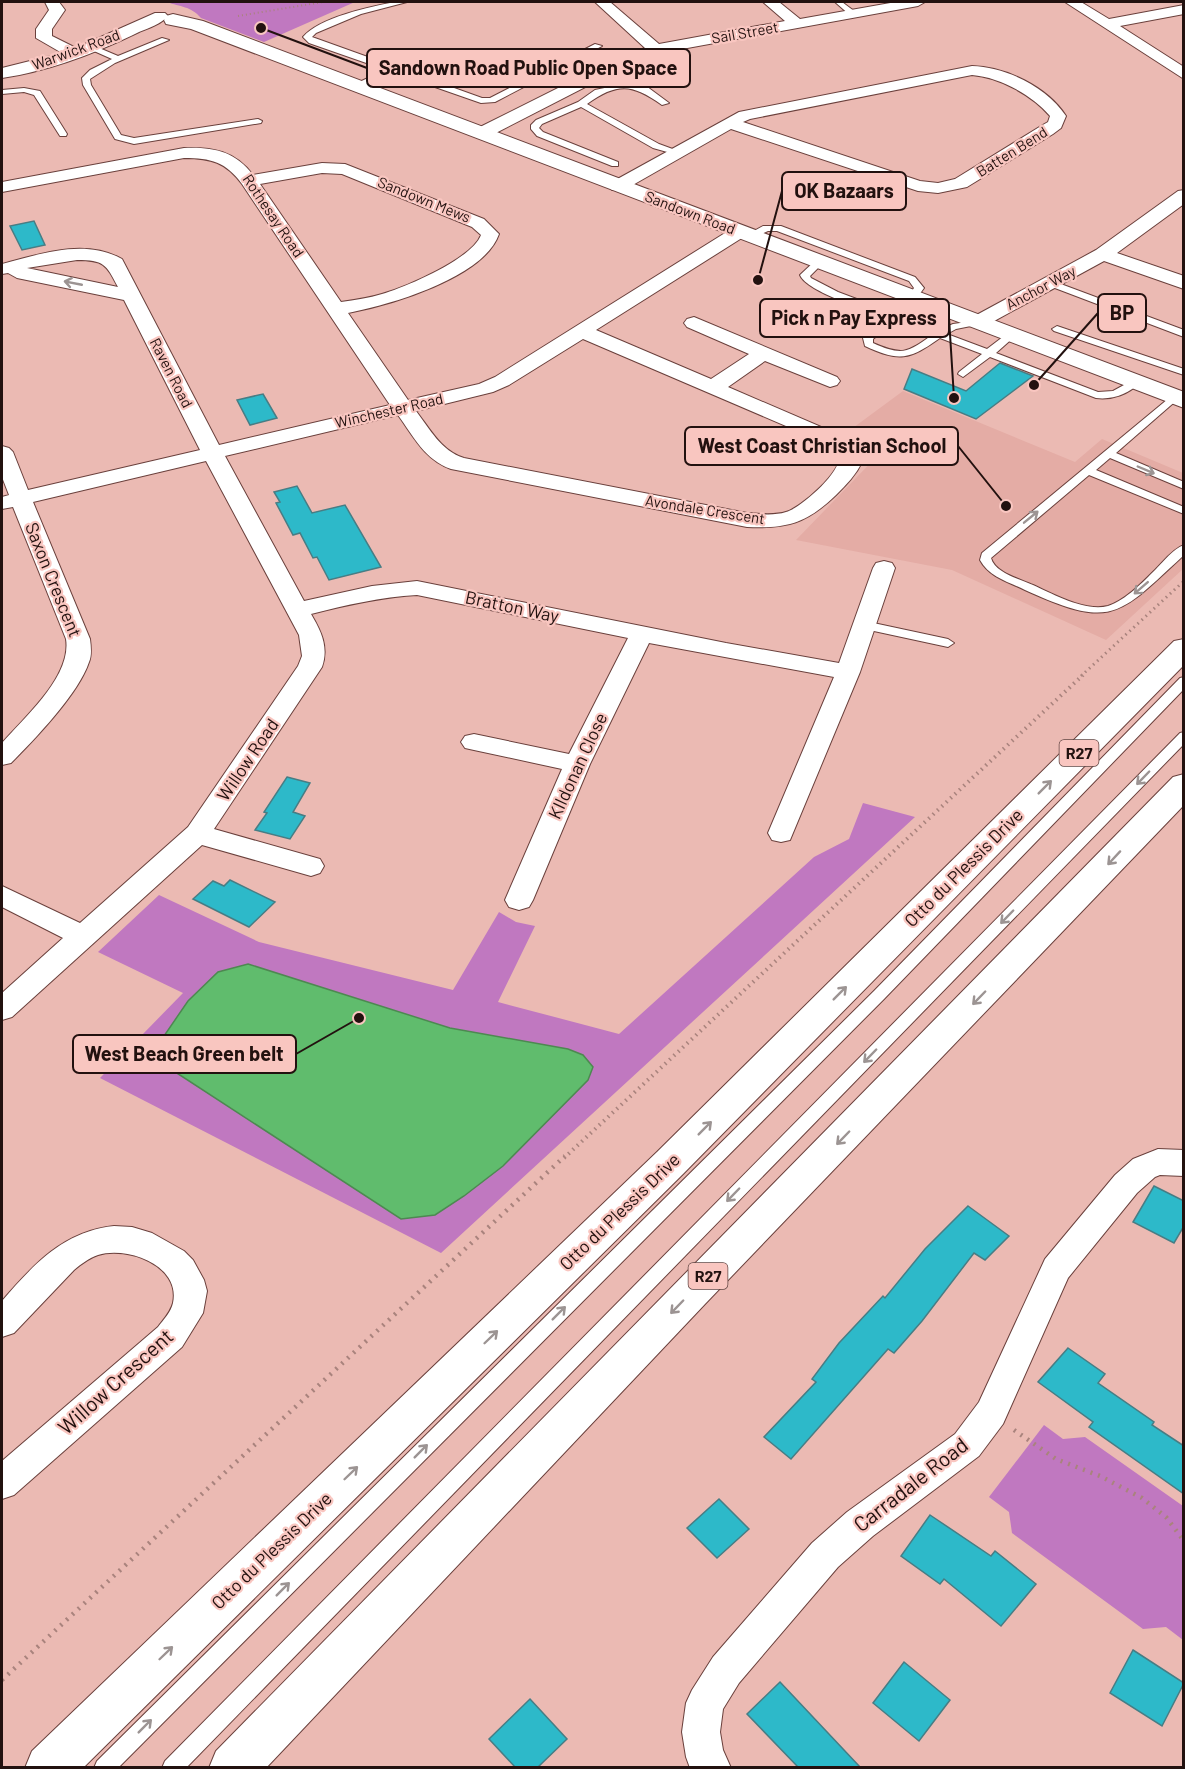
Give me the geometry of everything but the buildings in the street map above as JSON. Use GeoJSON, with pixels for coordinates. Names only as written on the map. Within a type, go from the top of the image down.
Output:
{"type":"FeatureCollection","features":[{"type":"Feature","properties":{"kind":"main road","name":"Sandown Road"},"geometry":{"type":"LineString","coordinates":[[166,15],[370,83],[482,133],[745,234],[886,278],[913,297],[1179,399]]}},
{"type":"Feature","properties":{"kind":"main road","name":"Otto du Plessis Drive"},"geometry":{"type":"LineString","coordinates":[[49,1767],[670,1163],[1184,648]]}},
{"type":"Feature","properties":{"kind":"main road","name":"R27"},"geometry":{"type":"LineString","coordinates":[[233,1767],[1184,785]]}},
{"type":"Feature","properties":{"kind":"street"},"geometry":{"type":"LineString","coordinates":[[52,2],[57,10],[47,24],[44,38],[74,53]]}},
{"type":"Feature","properties":{"kind":"street"},"geometry":{"type":"LineString","coordinates":[[602,2],[656,49]]}},
{"type":"Feature","properties":{"kind":"street"},"geometry":{"type":"LineString","coordinates":[[770,2],[798,24]]}},
{"type":"Feature","properties":{"kind":"street","name":"Sail Street"},"geometry":{"type":"LineString","coordinates":[[482,133],[624,61],[656,49],[918,2]]}},
{"type":"Feature","properties":{"kind":"street"},"geometry":{"type":"LineString","coordinates":[[1072,2],[1184,74]]}},
{"type":"Feature","properties":{"kind":"street"},"geometry":{"type":"LineString","coordinates":[[1109,24],[1184,9]]}},
{"type":"Feature","properties":{"kind":"street","name":"Warwick Road"},"geometry":{"type":"LineString","coordinates":[[2,73],[40,65],[74,53],[166,15]]}},
{"type":"Feature","properties":{"kind":"street"},"geometry":{"type":"LineString","coordinates":[[2,60],[58,46]]}},
{"type":"Feature","properties":{"kind":"street","name":"Batten Bend"},"geometry":{"type":"LineString","coordinates":[[618,186],[729,123],[758,111],[970,70],[989,71],[1006,76],[1054,110],[1058,116],[1055,124],[1047,130],[961,183],[938,188],[918,186],[729,123]]}},
{"type":"Feature","properties":{"kind":"street","name":"Rothesay Road"},"geometry":{"type":"LineString","coordinates":[[2,187],[174,154],[214,155],[232,161],[249,181],[403,408]]}},
{"type":"Feature","properties":{"kind":"street","name":"Sandown Mews"},"geometry":{"type":"LineString","coordinates":[[249,181],[322,168],[345,169],[478,223],[490,234],[489,242],[480,252],[421,286],[385,299],[336,309]]}},
{"type":"Feature","properties":{"kind":"street","name":"Anchor Way"},"geometry":{"type":"LineString","coordinates":[[978,322],[1103,254],[1184,195]]}},
{"type":"Feature","properties":{"kind":"street","name":"Winchester Road"},"geometry":{"type":"LineString","coordinates":[[11,501],[403,408],[494,384],[745,234]]}},
{"type":"Feature","properties":{"kind":"street","name":"Raven Road"},"geometry":{"type":"LineString","coordinates":[[2,269],[76,254],[100,255],[115,263],[212,452]]}},
{"type":"Feature","properties":{"kind":"street"},"geometry":{"type":"LineString","coordinates":[[1103,254],[1184,283]]}},
{"type":"Feature","properties":{"kind":"street","name":"Raven Road"},"geometry":{"type":"LineString","coordinates":[[2,269],[130,295]]}},
{"type":"Feature","properties":{"kind":"street"},"geometry":{"type":"LineString","coordinates":[[694,323],[830,381]]}},
{"type":"Feature","properties":{"kind":"street","name":"Avondale Crescent"},"geometry":{"type":"LineString","coordinates":[[403,408],[435,451],[444,459],[459,464],[747,520],[765,521],[795,517],[805,512],[848,468],[850,456],[835,440],[581,331]]}},
{"type":"Feature","properties":{"kind":"street"},"geometry":{"type":"LineString","coordinates":[[712,388],[763,353]]}},
{"type":"Feature","properties":{"kind":"street","name":"Saxon Crescent"},"geometry":{"type":"LineString","coordinates":[[2,452],[11,501],[78,639],[80,655],[75,669],[63,686],[2,757]]}},
{"type":"Feature","properties":{"kind":"street","name":"Willow Road"},"geometry":{"type":"LineString","coordinates":[[2,1009],[197,834],[310,667],[314,656],[311,635],[212,452]]}},
{"type":"Feature","properties":{"kind":"street"},"geometry":{"type":"LineString","coordinates":[[782,833],[848,672],[884,568]]}},
{"type":"Feature","properties":{"kind":"street","name":"Bratton Way"},"geometry":{"type":"LineString","coordinates":[[297,610],[367,593],[417,588],[726,651],[848,672]]}},
{"type":"Feature","properties":{"kind":"street","name":"KIldonan Close"},"geometry":{"type":"LineString","coordinates":[[519,900],[577,764],[642,634]]}},
{"type":"Feature","properties":{"kind":"street"},"geometry":{"type":"LineString","coordinates":[[474,742],[577,764]]}},
{"type":"Feature","properties":{"kind":"street"},"geometry":{"type":"LineString","coordinates":[[197,834],[311,866]]}},
{"type":"Feature","properties":{"kind":"street"},"geometry":{"type":"LineString","coordinates":[[2,896],[83,936]]}},
{"type":"Feature","properties":{"kind":"street","name":"Carradale Road"},"geometry":{"type":"LineString","coordinates":[[712,1767],[705,1756],[701,1732],[705,1703],[726,1670],[825,1555],[860,1524],[967,1444],[991,1413],[1056,1269],[1126,1184],[1144,1168],[1158,1162],[1184,1163]]}},
{"type":"Feature","properties":{"kind":"street","name":"Willow Crescent"},"geometry":{"type":"LineString","coordinates":[[2,1323],[69,1255],[97,1241],[130,1239],[146,1243],[177,1261],[189,1282],[191,1294],[189,1310],[170,1337],[2,1483]]}},
{"type":"Feature","properties":{"kind":"lane"},"geometry":{"type":"LineString","coordinates":[[403,2],[359,12],[313,31],[307,37],[312,41],[475,100],[485,101],[598,46]]}},
{"type":"Feature","properties":{"kind":"lane"},"geometry":{"type":"LineString","coordinates":[[837,2],[854,14]]}},
{"type":"Feature","properties":{"kind":"lane"},"geometry":{"type":"LineString","coordinates":[[165,40],[91,73],[85,81],[118,137],[134,141],[258,121]]}},
{"type":"Feature","properties":{"kind":"lane"},"geometry":{"type":"LineString","coordinates":[[89,47],[120,59]]}},
{"type":"Feature","properties":{"kind":"lane"},"geometry":{"type":"LineString","coordinates":[[370,83],[396,71]]}},
{"type":"Feature","properties":{"kind":"lane"},"geometry":{"type":"LineString","coordinates":[[615,164],[544,135],[535,129],[535,125],[581,104],[598,92],[632,84],[643,88],[665,103]]}},
{"type":"Feature","properties":{"kind":"lane"},"geometry":{"type":"LineString","coordinates":[[2,92],[24,90],[37,93],[63,134]]}},
{"type":"Feature","properties":{"kind":"lane"},"geometry":{"type":"LineString","coordinates":[[581,104],[656,146],[675,153]]}},
{"type":"Feature","properties":{"kind":"lane"},"geometry":{"type":"LineString","coordinates":[[818,256],[805,276],[807,280],[894,318],[1100,396],[1115,394],[1135,382]]}},
{"type":"Feature","properties":{"kind":"lane"},"geometry":{"type":"LineString","coordinates":[[1050,283],[1184,334]]}},
{"type":"Feature","properties":{"kind":"lane"},"geometry":{"type":"LineString","coordinates":[[894,318],[868,338],[868,344],[904,357],[953,327],[978,322]]}},
{"type":"Feature","properties":{"kind":"lane"},"geometry":{"type":"LineString","coordinates":[[1057,329],[1183,372]]}},
{"type":"Feature","properties":{"kind":"lane"},"geometry":{"type":"LineString","coordinates":[[963,374],[1011,335]]}},
{"type":"Feature","properties":{"kind":"lane"},"geometry":{"type":"LineString","coordinates":[[1179,399],[986,555],[986,560],[990,567],[1080,608],[1102,611],[1118,606],[1138,591],[1184,548]]}},
{"type":"Feature","properties":{"kind":"lane"},"geometry":{"type":"LineString","coordinates":[[1109,454],[1184,486]]}},
{"type":"Feature","properties":{"kind":"lane"},"geometry":{"type":"LineString","coordinates":[[1088,471],[1184,512]]}},
{"type":"Feature","properties":{"kind":"lane"},"geometry":{"type":"LineString","coordinates":[[864,625],[948,643]]}},
{"type":"Feature","properties":{"kind":"lane"},"geometry":{"type":"LineString","coordinates":[[104,1767],[879,995],[1184,681]]}},
{"type":"Feature","properties":{"kind":"lane"},"geometry":{"type":"LineString","coordinates":[[172,1767],[1184,735]]}},
{"type":"Feature","properties":{"kind":"path"},"geometry":{"type":"LineString","coordinates":[[238,16],[323,2]]}},
{"type":"Feature","properties":{"kind":"path"},"geometry":{"type":"LineString","coordinates":[[2,1680],[1184,581]]}},
{"type":"Feature","properties":{"kind":"path"},"geometry":{"type":"LineString","coordinates":[[991,1413],[1053,1458],[1086,1469],[1119,1485],[1151,1506],[1169,1521],[1184,1541]]}},
{"type":"Feature","properties":{"kind":"shaded area"},"geometry":{"type":"Polygon","coordinates":[[[167,2],[355,2],[264,42],[201,18],[189,9],[167,2]]]}},
{"type":"Feature","properties":{"kind":"shaded area"},"geometry":{"type":"Polygon","coordinates":[[[903,391],[1075,462],[1102,439],[1183,473],[1183,569],[1106,640],[952,570],[796,540],[883,450],[846,433],[903,391]]]}},
{"type":"Feature","properties":{"kind":"shaded area"},"geometry":{"type":"Polygon","coordinates":[[[863,803],[915,817],[441,1253],[100,1078],[183,993],[98,952],[159,895],[259,942],[453,990],[499,912],[516,922],[535,926],[498,1002],[619,1034],[814,857],[849,839],[863,803]]]}},
{"type":"Feature","properties":{"kind":"shaded area"},"geometry":{"type":"Polygon","coordinates":[[[248,964],[450,1028],[568,1049],[583,1055],[593,1067],[588,1080],[503,1166],[435,1215],[401,1219],[163,1064],[164,1036],[188,1001],[218,972],[248,964]]]}},
{"type":"Feature","properties":{"kind":"shaded area"},"geometry":{"type":"Polygon","coordinates":[[[1044,1425],[1063,1439],[1085,1437],[1183,1506],[1183,1640],[1166,1627],[1143,1629],[1012,1533],[1009,1512],[989,1497],[1044,1425]]]}},
{"type":"Feature","properties":{"kind":"place","name":"Sandown Road Public Open Space"},"geometry":{"type":"Point","coordinates":[261,28]}},
{"type":"Feature","properties":{"kind":"place","name":"OK Bazaars"},"geometry":{"type":"Point","coordinates":[758,280]}},
{"type":"Feature","properties":{"kind":"place","name":"BP"},"geometry":{"type":"Point","coordinates":[1034,385]}},
{"type":"Feature","properties":{"kind":"place","name":"Pick n Pay Express"},"geometry":{"type":"Point","coordinates":[954,398]}},
{"type":"Feature","properties":{"kind":"place","name":"West Coast Christian School"},"geometry":{"type":"Point","coordinates":[1006,506]}},
{"type":"Feature","properties":{"kind":"place","name":"West Beach Green belt"},"geometry":{"type":"Point","coordinates":[359,1018]}}]}
